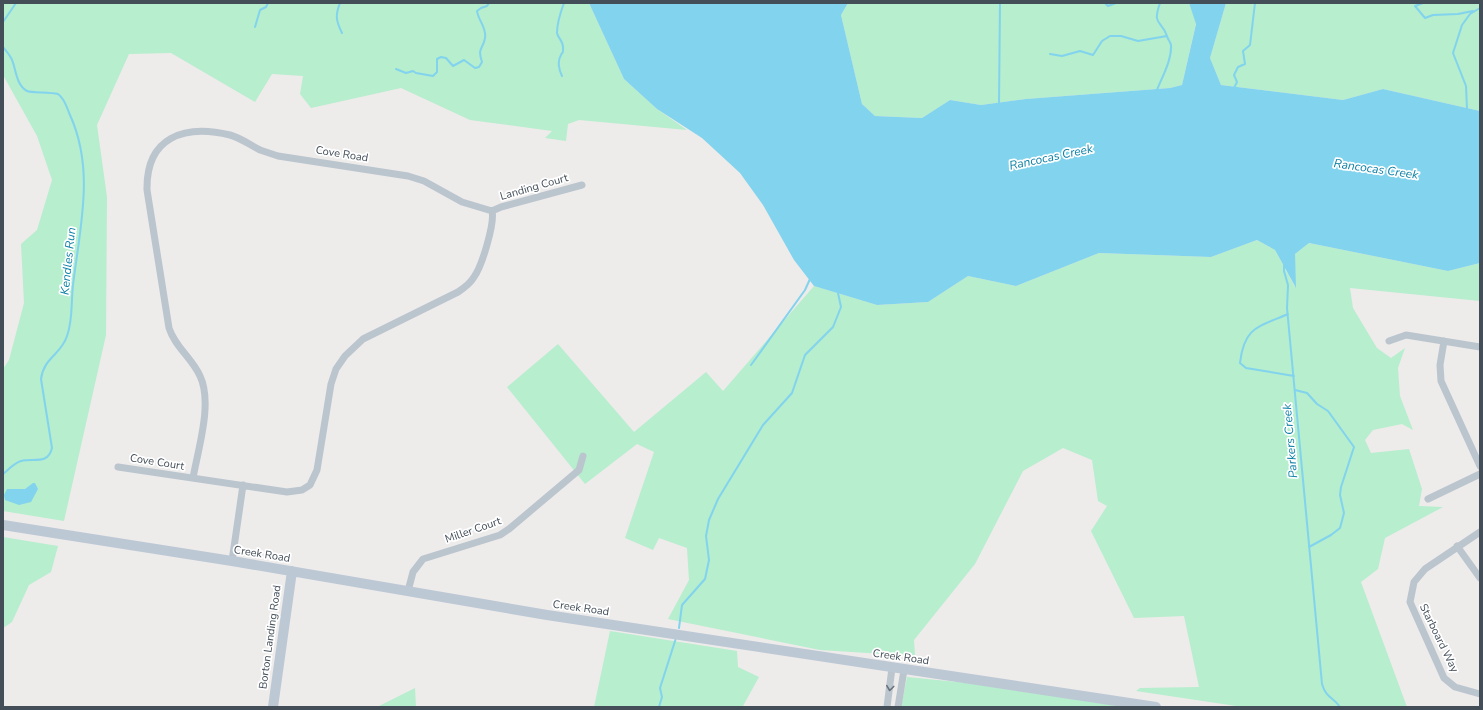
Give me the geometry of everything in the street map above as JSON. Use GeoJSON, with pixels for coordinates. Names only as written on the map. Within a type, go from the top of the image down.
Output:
{"type":"FeatureCollection","features":[{"type":"Feature","properties":{"kind":"main road","name":"Creek Road"},"geometry":{"type":"LineString","coordinates":[[3,525],[232,561],[547,615],[1156,707]]}},
{"type":"Feature","properties":{"kind":"main road","name":"Borton Landing Road"},"geometry":{"type":"LineString","coordinates":[[273,707],[292,571]]}},
{"type":"Feature","properties":{"kind":"street","name":"Cove Road"},"geometry":{"type":"LineString","coordinates":[[194,478],[203,419],[205,392],[200,376],[176,344],[168,328],[147,190],[148,168],[154,154],[163,143],[175,136],[189,132],[230,135],[260,150],[278,156],[408,176],[424,181],[462,202],[492,211]]}},
{"type":"Feature","properties":{"kind":"street","name":"Landing Court"},"geometry":{"type":"LineString","coordinates":[[492,211],[501,207],[582,184]]}},
{"type":"Feature","properties":{"kind":"street"},"geometry":{"type":"LineString","coordinates":[[194,478],[287,492],[302,490],[310,485],[317,470],[331,384],[336,369],[345,356],[363,339],[458,292],[470,283],[478,269],[493,222],[492,211]]}},
{"type":"Feature","properties":{"kind":"street"},"geometry":{"type":"LineString","coordinates":[[1389,341],[1406,335],[1480,347]]}},
{"type":"Feature","properties":{"kind":"street"},"geometry":{"type":"LineString","coordinates":[[1444,341],[1440,365],[1442,381],[1480,466]]}},
{"type":"Feature","properties":{"kind":"street","name":"Miller Court"},"geometry":{"type":"LineString","coordinates":[[408,591],[413,572],[424,559],[500,535],[510,529],[579,470],[583,456]]}},
{"type":"Feature","properties":{"kind":"street","name":"Cove Court"},"geometry":{"type":"LineString","coordinates":[[118,467],[194,478]]}},
{"type":"Feature","properties":{"kind":"street"},"geometry":{"type":"LineString","coordinates":[[1428,498],[1480,474]]}},
{"type":"Feature","properties":{"kind":"street"},"geometry":{"type":"LineString","coordinates":[[232,561],[243,485]]}},
{"type":"Feature","properties":{"kind":"street","name":"Starboard Way"},"geometry":{"type":"LineString","coordinates":[[1480,532],[1425,568],[1414,582],[1410,602],[1444,678],[1455,687],[1480,694]]}},
{"type":"Feature","properties":{"kind":"street"},"geometry":{"type":"LineString","coordinates":[[1457,546],[1480,578]]}},
{"type":"Feature","properties":{"kind":"street"},"geometry":{"type":"LineString","coordinates":[[887,707],[892,668]]}},
{"type":"Feature","properties":{"kind":"street"},"geometry":{"type":"LineString","coordinates":[[898,707],[904,670]]}},
{"type":"Feature","properties":{"kind":"green space"},"geometry":{"type":"Polygon","coordinates":[[[3,3],[589,3],[624,79],[657,109],[687,130],[579,120],[568,124],[566,141],[545,138],[552,131],[470,120],[401,88],[311,108],[300,94],[303,76],[272,74],[255,102],[171,53],[129,54],[97,125],[107,197],[106,335],[64,521],[3,511],[3,369],[9,360],[24,303],[21,244],[37,230],[52,180],[37,136],[3,75],[3,3]]]}},
{"type":"Feature","properties":{"kind":"green space"},"geometry":{"type":"Polygon","coordinates":[[[848,3],[1189,3],[1196,23],[1182,85],[1170,88],[1026,99],[981,105],[950,100],[922,118],[875,116],[862,104],[841,15],[848,3]]]}},
{"type":"Feature","properties":{"kind":"green space"},"geometry":{"type":"Polygon","coordinates":[[[1226,3],[1480,3],[1480,111],[1383,89],[1343,100],[1221,85],[1210,58],[1226,3]]]}},
{"type":"Feature","properties":{"kind":"green space"},"geometry":{"type":"Polygon","coordinates":[[[1257,240],[1275,250],[1295,287],[1295,254],[1309,243],[1448,271],[1480,263],[1480,301],[1350,288],[1353,308],[1377,348],[1391,358],[1405,348],[1398,368],[1400,396],[1413,430],[1402,424],[1373,430],[1365,440],[1371,453],[1409,449],[1422,489],[1419,506],[1443,507],[1385,538],[1378,569],[1361,582],[1407,707],[1243,707],[1136,691],[1140,688],[1199,687],[1184,616],[1134,618],[1091,531],[1107,506],[1098,501],[1092,460],[1063,448],[1023,471],[975,564],[914,640],[915,656],[820,650],[668,619],[689,580],[687,548],[659,538],[653,550],[625,538],[654,452],[637,444],[585,484],[507,387],[558,344],[634,432],[706,372],[723,391],[814,286],[877,305],[928,302],[968,276],[1016,286],[1099,253],[1211,257],[1257,240]]]}},
{"type":"Feature","properties":{"kind":"green space"},"geometry":{"type":"Polygon","coordinates":[[[3,537],[58,546],[51,572],[29,585],[12,622],[3,628],[3,537]]]}},
{"type":"Feature","properties":{"kind":"green space"},"geometry":{"type":"Polygon","coordinates":[[[610,631],[737,651],[738,667],[759,677],[743,706],[744,707],[594,707],[610,631]]]}},
{"type":"Feature","properties":{"kind":"green space"},"geometry":{"type":"Polygon","coordinates":[[[907,677],[1038,690],[1144,707],[901,707],[907,677]]]}},
{"type":"Feature","properties":{"kind":"green space"},"geometry":{"type":"Polygon","coordinates":[[[415,688],[416,707],[377,707],[415,688]]]}},
{"type":"Feature","properties":{"kind":"water","name":"Rancocas Creek"},"geometry":{"type":"Polygon","coordinates":[[[589,3],[848,3],[841,15],[862,104],[875,116],[922,118],[950,100],[981,105],[1026,99],[1170,88],[1182,85],[1196,24],[1189,3],[1226,3],[1210,58],[1221,85],[1343,100],[1383,89],[1480,111],[1480,263],[1448,271],[1309,243],[1295,254],[1296,288],[1275,250],[1257,240],[1211,257],[1099,253],[1016,286],[968,276],[928,302],[877,305],[814,286],[794,260],[763,205],[740,173],[702,138],[657,109],[624,79],[589,3]]]}},
{"type":"Feature","properties":{"kind":"water"},"geometry":{"type":"Polygon","coordinates":[[[35,483],[38,489],[31,502],[19,505],[5,500],[4,495],[7,489],[25,489],[35,483]]]}},
{"type":"Feature","properties":{"kind":"waterway","name":"Kendles Run"},"geometry":{"type":"LineString","coordinates":[[3,22],[16,3]]}},
{"type":"Feature","properties":{"kind":"waterway"},"geometry":{"type":"LineString","coordinates":[[255,27],[260,10],[266,7],[268,3]]}},
{"type":"Feature","properties":{"kind":"waterway"},"geometry":{"type":"LineString","coordinates":[[340,3],[337,11],[337,18],[338,25],[342,33]]}},
{"type":"Feature","properties":{"kind":"waterway"},"geometry":{"type":"LineString","coordinates":[[396,69],[406,73],[413,71],[416,73],[433,76],[437,72],[437,59],[441,57],[446,58],[453,66],[464,60],[475,68],[479,67],[482,62],[480,51],[484,42],[485,34],[484,27],[477,11],[487,6],[489,3]]}},
{"type":"Feature","properties":{"kind":"waterway"},"geometry":{"type":"LineString","coordinates":[[562,76],[559,63],[563,52],[563,47],[557,33],[558,22],[564,3]]}},
{"type":"Feature","properties":{"kind":"waterway"},"geometry":{"type":"LineString","coordinates":[[999,104],[1000,3]]}},
{"type":"Feature","properties":{"kind":"waterway"},"geometry":{"type":"LineString","coordinates":[[1105,3],[1108,6],[1116,3]]}},
{"type":"Feature","properties":{"kind":"waterway"},"geometry":{"type":"LineString","coordinates":[[1157,90],[1171,51],[1170,42],[1157,19],[1160,3]]}},
{"type":"Feature","properties":{"kind":"waterway"},"geometry":{"type":"LineString","coordinates":[[1234,88],[1237,82],[1234,75],[1238,67],[1245,64],[1243,51],[1250,45],[1255,3]]}},
{"type":"Feature","properties":{"kind":"waterway"},"geometry":{"type":"LineString","coordinates":[[1423,3],[1415,6],[1425,18],[1433,15],[1458,14],[1473,11]]}},
{"type":"Feature","properties":{"kind":"waterway"},"geometry":{"type":"LineString","coordinates":[[1467,109],[1466,86],[1453,53],[1462,25],[1470,14],[1480,8]]}},
{"type":"Feature","properties":{"kind":"waterway"},"geometry":{"type":"LineString","coordinates":[[1050,54],[1062,56],[1080,51],[1093,55],[1102,41],[1110,36],[1121,36],[1138,41],[1167,36]]}},
{"type":"Feature","properties":{"kind":"waterway","name":"Kendles Run"},"geometry":{"type":"LineString","coordinates":[[3,47],[11,58],[18,81],[23,88],[29,92],[58,94],[64,101],[78,136],[84,178],[82,220],[73,285],[69,330],[61,348],[45,366],[41,379],[52,448],[50,453],[44,459],[18,462],[3,474]]}},
{"type":"Feature","properties":{"kind":"waterway","name":"Parkers Creek"},"geometry":{"type":"LineString","coordinates":[[1284,265],[1288,285],[1287,308],[1322,684],[1328,695],[1340,707]]}},
{"type":"Feature","properties":{"kind":"waterway"},"geometry":{"type":"LineString","coordinates":[[751,365],[805,290],[810,279]]}},
{"type":"Feature","properties":{"kind":"waterway"},"geometry":{"type":"LineString","coordinates":[[679,628],[682,605],[705,579],[709,560],[706,536],[709,520],[718,499],[763,425],[792,393],[805,355],[833,327],[841,307],[838,293],[840,291]]}},
{"type":"Feature","properties":{"kind":"waterway"},"geometry":{"type":"LineString","coordinates":[[1288,314],[1268,322],[1254,330],[1249,335],[1242,351],[1240,363],[1246,368],[1294,376]]}},
{"type":"Feature","properties":{"kind":"waterway"},"geometry":{"type":"LineString","coordinates":[[1295,390],[1307,393],[1317,404],[1328,411],[1354,447],[1341,487],[1340,495],[1344,513],[1340,528],[1331,535],[1309,547]]}},
{"type":"Feature","properties":{"kind":"waterway"},"geometry":{"type":"LineString","coordinates":[[659,707],[662,697],[660,688],[676,638]]}}]}
